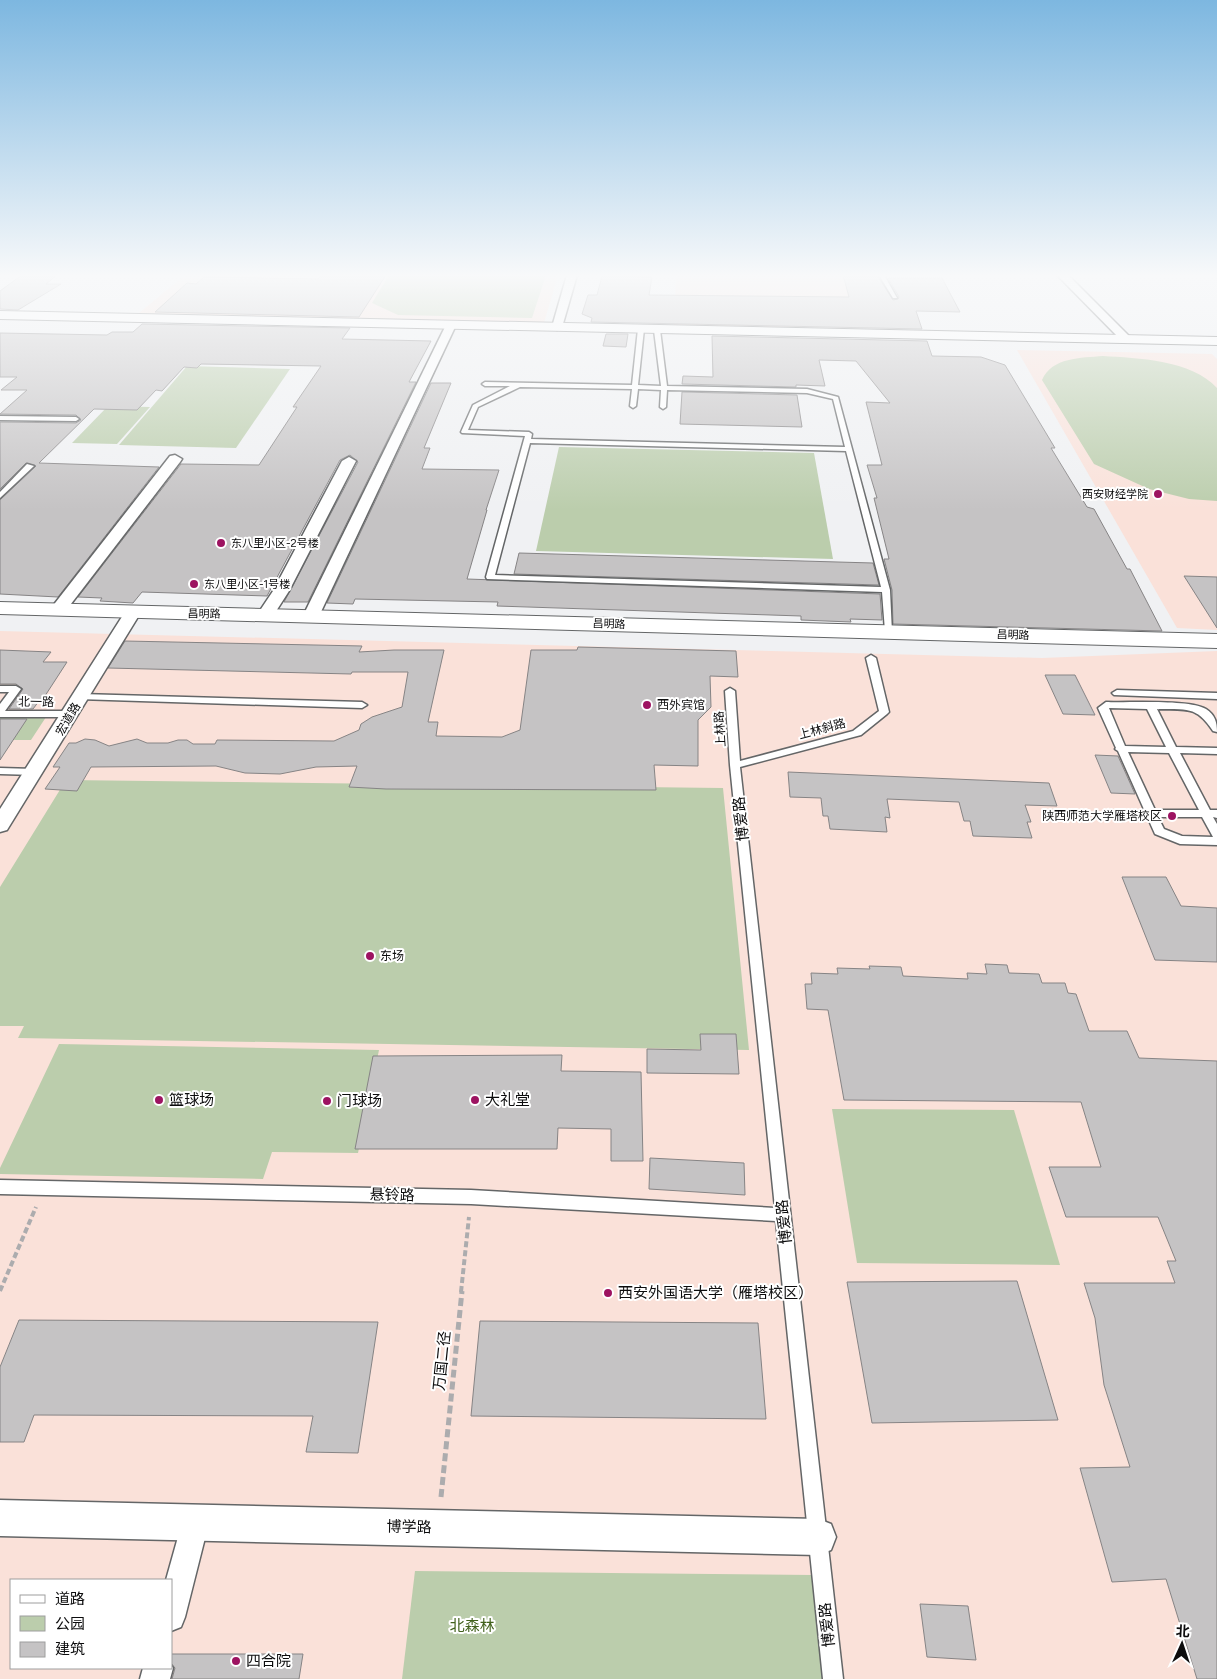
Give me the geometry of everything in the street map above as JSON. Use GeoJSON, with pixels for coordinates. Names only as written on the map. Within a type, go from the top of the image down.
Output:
{"type":"FeatureCollection","features":[{"type":"Feature","properties":{"kind":"main road","name":"昌明路"},"geometry":{"type":"LineString","coordinates":[[0,608],[1217,641]]}},
{"type":"Feature","properties":{"kind":"street"},"geometry":{"type":"LineString","coordinates":[[311,616],[437,353]]}},
{"type":"Feature","properties":{"kind":"street"},"geometry":{"type":"LineString","coordinates":[[58,610],[175,459]]}},
{"type":"Feature","properties":{"kind":"street"},"geometry":{"type":"LineString","coordinates":[[265,615],[280,591],[349,461]]}},
{"type":"Feature","properties":{"kind":"street","name":"宏道路"},"geometry":{"type":"LineString","coordinates":[[0,825],[5,808],[35,772],[133,612]]}},
{"type":"Feature","properties":{"kind":"street","name":"博学路"},"geometry":{"type":"LineString","coordinates":[[0,1518],[818,1537]]}},
{"type":"Feature","properties":{"kind":"street"},"geometry":{"type":"LineString","coordinates":[[172,1613],[196,1522]]}},
{"type":"Feature","properties":{"kind":"lane"},"geometry":{"type":"LineString","coordinates":[[633,406],[638,353]]}},
{"type":"Feature","properties":{"kind":"lane"},"geometry":{"type":"LineString","coordinates":[[660,353],[664,388],[663,407]]}},
{"type":"Feature","properties":{"kind":"lane"},"geometry":{"type":"LineString","coordinates":[[485,384],[806,391],[836,398],[886,590],[889,631]]}},
{"type":"Feature","properties":{"kind":"lane"},"geometry":{"type":"LineString","coordinates":[[518,385],[475,406],[464,432],[529,434],[490,578],[886,590]]}},
{"type":"Feature","properties":{"kind":"lane"},"geometry":{"type":"LineString","coordinates":[[0,418],[76,419]]}},
{"type":"Feature","properties":{"kind":"lane"},"geometry":{"type":"LineString","coordinates":[[527,441],[849,449]]}},
{"type":"Feature","properties":{"kind":"lane"},"geometry":{"type":"LineString","coordinates":[[0,496],[30,466]]}},
{"type":"Feature","properties":{"kind":"lane"},"geometry":{"type":"LineString","coordinates":[[0,484],[12,484]]}},
{"type":"Feature","properties":{"kind":"lane","name":"上林斜路"},"geometry":{"type":"LineString","coordinates":[[735,765],[857,733],[884,712],[871,658]]}},
{"type":"Feature","properties":{"kind":"lane","name":"北一路"},"geometry":{"type":"LineString","coordinates":[[0,689],[16,689],[0,712]]}},
{"type":"Feature","properties":{"kind":"lane","name":"上林路"},"geometry":{"type":"LineString","coordinates":[[730,691],[735,765]]}},
{"type":"Feature","properties":{"kind":"lane"},"geometry":{"type":"LineString","coordinates":[[1116,693],[1217,696]]}},
{"type":"Feature","properties":{"kind":"lane"},"geometry":{"type":"LineString","coordinates":[[81,697],[362,704]]}},
{"type":"Feature","properties":{"kind":"lane"},"geometry":{"type":"LineString","coordinates":[[1217,729],[1208,715],[1201,709],[1190,707],[1106,705],[1103,708],[1159,832],[1180,840],[1217,841]]}},
{"type":"Feature","properties":{"kind":"lane"},"geometry":{"type":"LineString","coordinates":[[1150,706],[1217,835]]}},
{"type":"Feature","properties":{"kind":"lane","name":"北一路"},"geometry":{"type":"LineString","coordinates":[[0,712],[71,714]]}},
{"type":"Feature","properties":{"kind":"lane"},"geometry":{"type":"LineString","coordinates":[[1120,748],[1217,751]]}},
{"type":"Feature","properties":{"kind":"lane","name":"博爱路"},"geometry":{"type":"LineString","coordinates":[[735,765],[833,1679]]}},
{"type":"Feature","properties":{"kind":"lane"},"geometry":{"type":"LineString","coordinates":[[0,771],[35,772]]}},
{"type":"Feature","properties":{"kind":"lane"},"geometry":{"type":"LineString","coordinates":[[1151,813],[1217,814]]}},
{"type":"Feature","properties":{"kind":"lane","name":"悬铃路"},"geometry":{"type":"LineString","coordinates":[[0,1187],[471,1197],[784,1216]]}},
{"type":"Feature","properties":{"kind":"path"},"geometry":{"type":"LineString","coordinates":[[0,1291],[44,1188]]}},
{"type":"Feature","properties":{"kind":"path","name":"万国二径"},"geometry":{"type":"LineString","coordinates":[[437,1528],[471,1197]]}},
{"type":"Feature","properties":{"kind":"shaded area","name":"西安财经学院"},"geometry":{"type":"Polygon","coordinates":[[[1019,353],[1212,354],[1217,359],[1217,630],[1177,628],[1019,353]]]}},
{"type":"Feature","properties":{"kind":"shaded area","name":"西安外国语大学（雁塔校区）"},"geometry":{"type":"Polygon","coordinates":[[[0,631],[1042,658],[1217,651],[1217,1679],[0,1679],[0,631]]]}},
{"type":"Feature","properties":{"kind":"green space"},"geometry":{"type":"Polygon","coordinates":[[[1103,356],[1163,362],[1179,366],[1193,371],[1217,388],[1217,501],[1189,499],[1149,489],[1094,464],[1042,380],[1047,372],[1060,363],[1077,358],[1103,356]]]}},
{"type":"Feature","properties":{"kind":"green space"},"geometry":{"type":"Polygon","coordinates":[[[187,366],[290,369],[236,448],[119,445],[187,366]]]}},
{"type":"Feature","properties":{"kind":"green space"},"geometry":{"type":"Polygon","coordinates":[[[108,406],[150,407],[117,444],[72,443],[108,406]]]}},
{"type":"Feature","properties":{"kind":"green space"},"geometry":{"type":"Polygon","coordinates":[[[559,447],[814,453],[833,559],[536,551],[559,447]]]}},
{"type":"Feature","properties":{"kind":"green space"},"geometry":{"type":"Polygon","coordinates":[[[0,714],[48,714],[31,740],[0,740],[0,714]]]}},
{"type":"Feature","properties":{"kind":"green space","name":"东场"},"geometry":{"type":"Polygon","coordinates":[[[66,780],[723,788],[749,1050],[18,1038],[24,1026],[0,1026],[0,887],[66,780]]]}},
{"type":"Feature","properties":{"kind":"green space","name":"篮球场"},"geometry":{"type":"Polygon","coordinates":[[[59,1044],[379,1050],[358,1153],[272,1152],[263,1179],[0,1174],[0,1168],[59,1044]]]}},
{"type":"Feature","properties":{"kind":"green space"},"geometry":{"type":"Polygon","coordinates":[[[832,1109],[1014,1110],[1060,1265],[857,1263],[832,1109]]]}},
{"type":"Feature","properties":{"kind":"green space","name":"北森林"},"geometry":{"type":"Polygon","coordinates":[[[415,1571],[813,1575],[824,1679],[402,1679],[415,1571]]]}},
{"type":"Feature","properties":{"kind":"building"},"geometry":{"type":"Polygon","coordinates":[[[0,353],[424,353],[409,382],[416,382],[308,602],[284,602],[358,462],[350,455],[340,460],[267,596],[142,592],[133,603],[100,601],[102,598],[78,597],[181,464],[259,465],[297,407],[293,407],[321,366],[201,364],[197,368],[184,367],[162,391],[156,390],[137,410],[94,409],[39,463],[159,467],[58,597],[0,594],[0,500],[36,466],[26,463],[0,489],[0,422],[76,423],[81,420],[76,415],[0,414],[27,390],[1,390],[17,377],[0,377],[0,353]]]}},
{"type":"Feature","properties":{"kind":"building"},"geometry":{"type":"Polygon","coordinates":[[[712,353],[931,353],[932,356],[981,357],[1005,365],[1055,448],[1051,448],[1087,507],[1094,509],[1127,569],[1130,569],[1162,631],[893,624],[892,590],[884,559],[889,559],[874,498],[877,498],[867,465],[882,465],[866,402],[890,403],[856,361],[819,360],[825,386],[682,384],[683,376],[713,377],[712,353]]]}},
{"type":"Feature","properties":{"kind":"building"},"geometry":{"type":"Polygon","coordinates":[[[431,383],[451,383],[424,448],[430,448],[422,469],[499,470],[467,579],[880,594],[882,620],[850,619],[851,622],[801,620],[801,616],[497,606],[498,602],[355,599],[353,604],[327,603],[431,383]]]}},
{"type":"Feature","properties":{"kind":"building"},"geometry":{"type":"Polygon","coordinates":[[[682,392],[797,395],[802,427],[680,424],[682,392]]]}},
{"type":"Feature","properties":{"kind":"building"},"geometry":{"type":"Polygon","coordinates":[[[519,553],[873,563],[879,585],[514,574],[519,553]]]}},
{"type":"Feature","properties":{"kind":"building"},"geometry":{"type":"Polygon","coordinates":[[[1184,576],[1217,577],[1217,628],[1184,576]]]}},
{"type":"Feature","properties":{"kind":"building"},"geometry":{"type":"Polygon","coordinates":[[[125,641],[362,646],[359,652],[444,650],[428,722],[438,722],[436,736],[502,737],[520,730],[531,650],[577,650],[578,647],[736,651],[738,677],[710,676],[711,707],[698,720],[698,766],[654,765],[656,790],[386,789],[349,787],[357,766],[316,767],[280,774],[245,773],[216,766],[91,767],[77,791],[45,789],[60,767],[53,767],[69,743],[76,743],[85,739],[95,740],[109,746],[137,739],[147,743],[168,743],[187,740],[193,744],[215,744],[217,740],[334,741],[359,730],[361,724],[372,717],[402,707],[408,672],[352,672],[351,674],[108,668],[125,641]]]}},
{"type":"Feature","properties":{"kind":"building"},"geometry":{"type":"Polygon","coordinates":[[[0,650],[51,652],[43,662],[67,662],[43,699],[33,709],[9,709],[23,689],[16,684],[0,684],[0,650]]]}},
{"type":"Feature","properties":{"kind":"building"},"geometry":{"type":"Polygon","coordinates":[[[1045,675],[1075,675],[1095,715],[1063,714],[1045,675]]]}},
{"type":"Feature","properties":{"kind":"building"},"geometry":{"type":"Polygon","coordinates":[[[0,719],[27,719],[0,760],[0,719]]]}},
{"type":"Feature","properties":{"kind":"building"},"geometry":{"type":"Polygon","coordinates":[[[1095,755],[1118,756],[1135,794],[1111,793],[1095,755]]]}},
{"type":"Feature","properties":{"kind":"building"},"geometry":{"type":"Polygon","coordinates":[[[788,772],[1049,783],[1057,806],[1025,805],[1031,822],[1027,822],[1032,838],[973,836],[970,821],[964,821],[959,802],[887,799],[890,818],[885,817],[887,832],[830,829],[828,816],[823,816],[821,798],[790,797],[788,772]]]}},
{"type":"Feature","properties":{"kind":"building"},"geometry":{"type":"Polygon","coordinates":[[[1122,877],[1166,877],[1181,906],[1217,908],[1217,962],[1155,960],[1122,877]]]}},
{"type":"Feature","properties":{"kind":"building"},"geometry":{"type":"Polygon","coordinates":[[[985,964],[1007,965],[1009,973],[1039,974],[1042,983],[1065,983],[1068,993],[1076,994],[1089,1031],[1127,1031],[1139,1058],[1217,1061],[1217,1679],[1197,1679],[1166,1579],[1112,1582],[1080,1468],[1130,1467],[1104,1385],[1095,1318],[1084,1283],[1175,1283],[1167,1261],[1176,1261],[1158,1217],[1066,1217],[1049,1167],[1101,1167],[1081,1102],[844,1100],[828,1010],[807,1009],[805,984],[812,984],[811,973],[838,974],[837,968],[870,969],[869,966],[901,967],[903,976],[968,979],[967,973],[987,974],[985,964]]]}},
{"type":"Feature","properties":{"kind":"building"},"geometry":{"type":"Polygon","coordinates":[[[700,1034],[736,1034],[739,1074],[647,1073],[647,1049],[701,1050],[700,1034]]]}},
{"type":"Feature","properties":{"kind":"building","name":"大礼堂"},"geometry":{"type":"Polygon","coordinates":[[[562,1055],[561,1071],[641,1072],[643,1161],[611,1161],[611,1129],[558,1128],[557,1149],[355,1149],[373,1056],[562,1055]]]}},
{"type":"Feature","properties":{"kind":"building"},"geometry":{"type":"Polygon","coordinates":[[[650,1158],[744,1163],[745,1195],[649,1189],[650,1158]]]}},
{"type":"Feature","properties":{"kind":"building"},"geometry":{"type":"Polygon","coordinates":[[[1017,1281],[1058,1420],[872,1423],[847,1282],[1017,1281]]]}},
{"type":"Feature","properties":{"kind":"building"},"geometry":{"type":"Polygon","coordinates":[[[19,1320],[378,1322],[358,1453],[306,1452],[313,1416],[34,1415],[24,1442],[0,1442],[0,1367],[19,1320]]]}},
{"type":"Feature","properties":{"kind":"building"},"geometry":{"type":"Polygon","coordinates":[[[480,1321],[758,1323],[766,1419],[471,1416],[480,1321]]]}},
{"type":"Feature","properties":{"kind":"building"},"geometry":{"type":"Polygon","coordinates":[[[920,1604],[968,1606],[976,1660],[927,1657],[920,1604]]]}},
{"type":"Feature","properties":{"kind":"building","name":"四合院"},"geometry":{"type":"Polygon","coordinates":[[[172,1654],[303,1654],[299,1679],[172,1679],[175,1668],[172,1664],[172,1654]]]}},
{"type":"Feature","properties":{"kind":"place","name":"西安财经学院"},"geometry":{"type":"Point","coordinates":[1158,494]}},
{"type":"Feature","properties":{"kind":"place","name":"东八里小区-2号楼"},"geometry":{"type":"Point","coordinates":[221,543]}},
{"type":"Feature","properties":{"kind":"place","name":"东八里小区-1号楼"},"geometry":{"type":"Point","coordinates":[194,584]}},
{"type":"Feature","properties":{"kind":"place","name":"西外宾馆"},"geometry":{"type":"Point","coordinates":[647,705]}},
{"type":"Feature","properties":{"kind":"place","name":"陕西师范大学雁塔校区"},"geometry":{"type":"Point","coordinates":[1172,816]}},
{"type":"Feature","properties":{"kind":"place","name":"东场"},"geometry":{"type":"Point","coordinates":[370,956]}},
{"type":"Feature","properties":{"kind":"place","name":"篮球场"},"geometry":{"type":"Point","coordinates":[159,1100]}},
{"type":"Feature","properties":{"kind":"place","name":"大礼堂"},"geometry":{"type":"Point","coordinates":[475,1100]}},
{"type":"Feature","properties":{"kind":"place","name":"门球场"},"geometry":{"type":"Point","coordinates":[327,1101]}},
{"type":"Feature","properties":{"kind":"place","name":"西安外国语大学（雁塔校区）"},"geometry":{"type":"Point","coordinates":[608,1293]}},
{"type":"Feature","properties":{"kind":"place","name":"四合院"},"geometry":{"type":"Point","coordinates":[236,1661]}}]}
